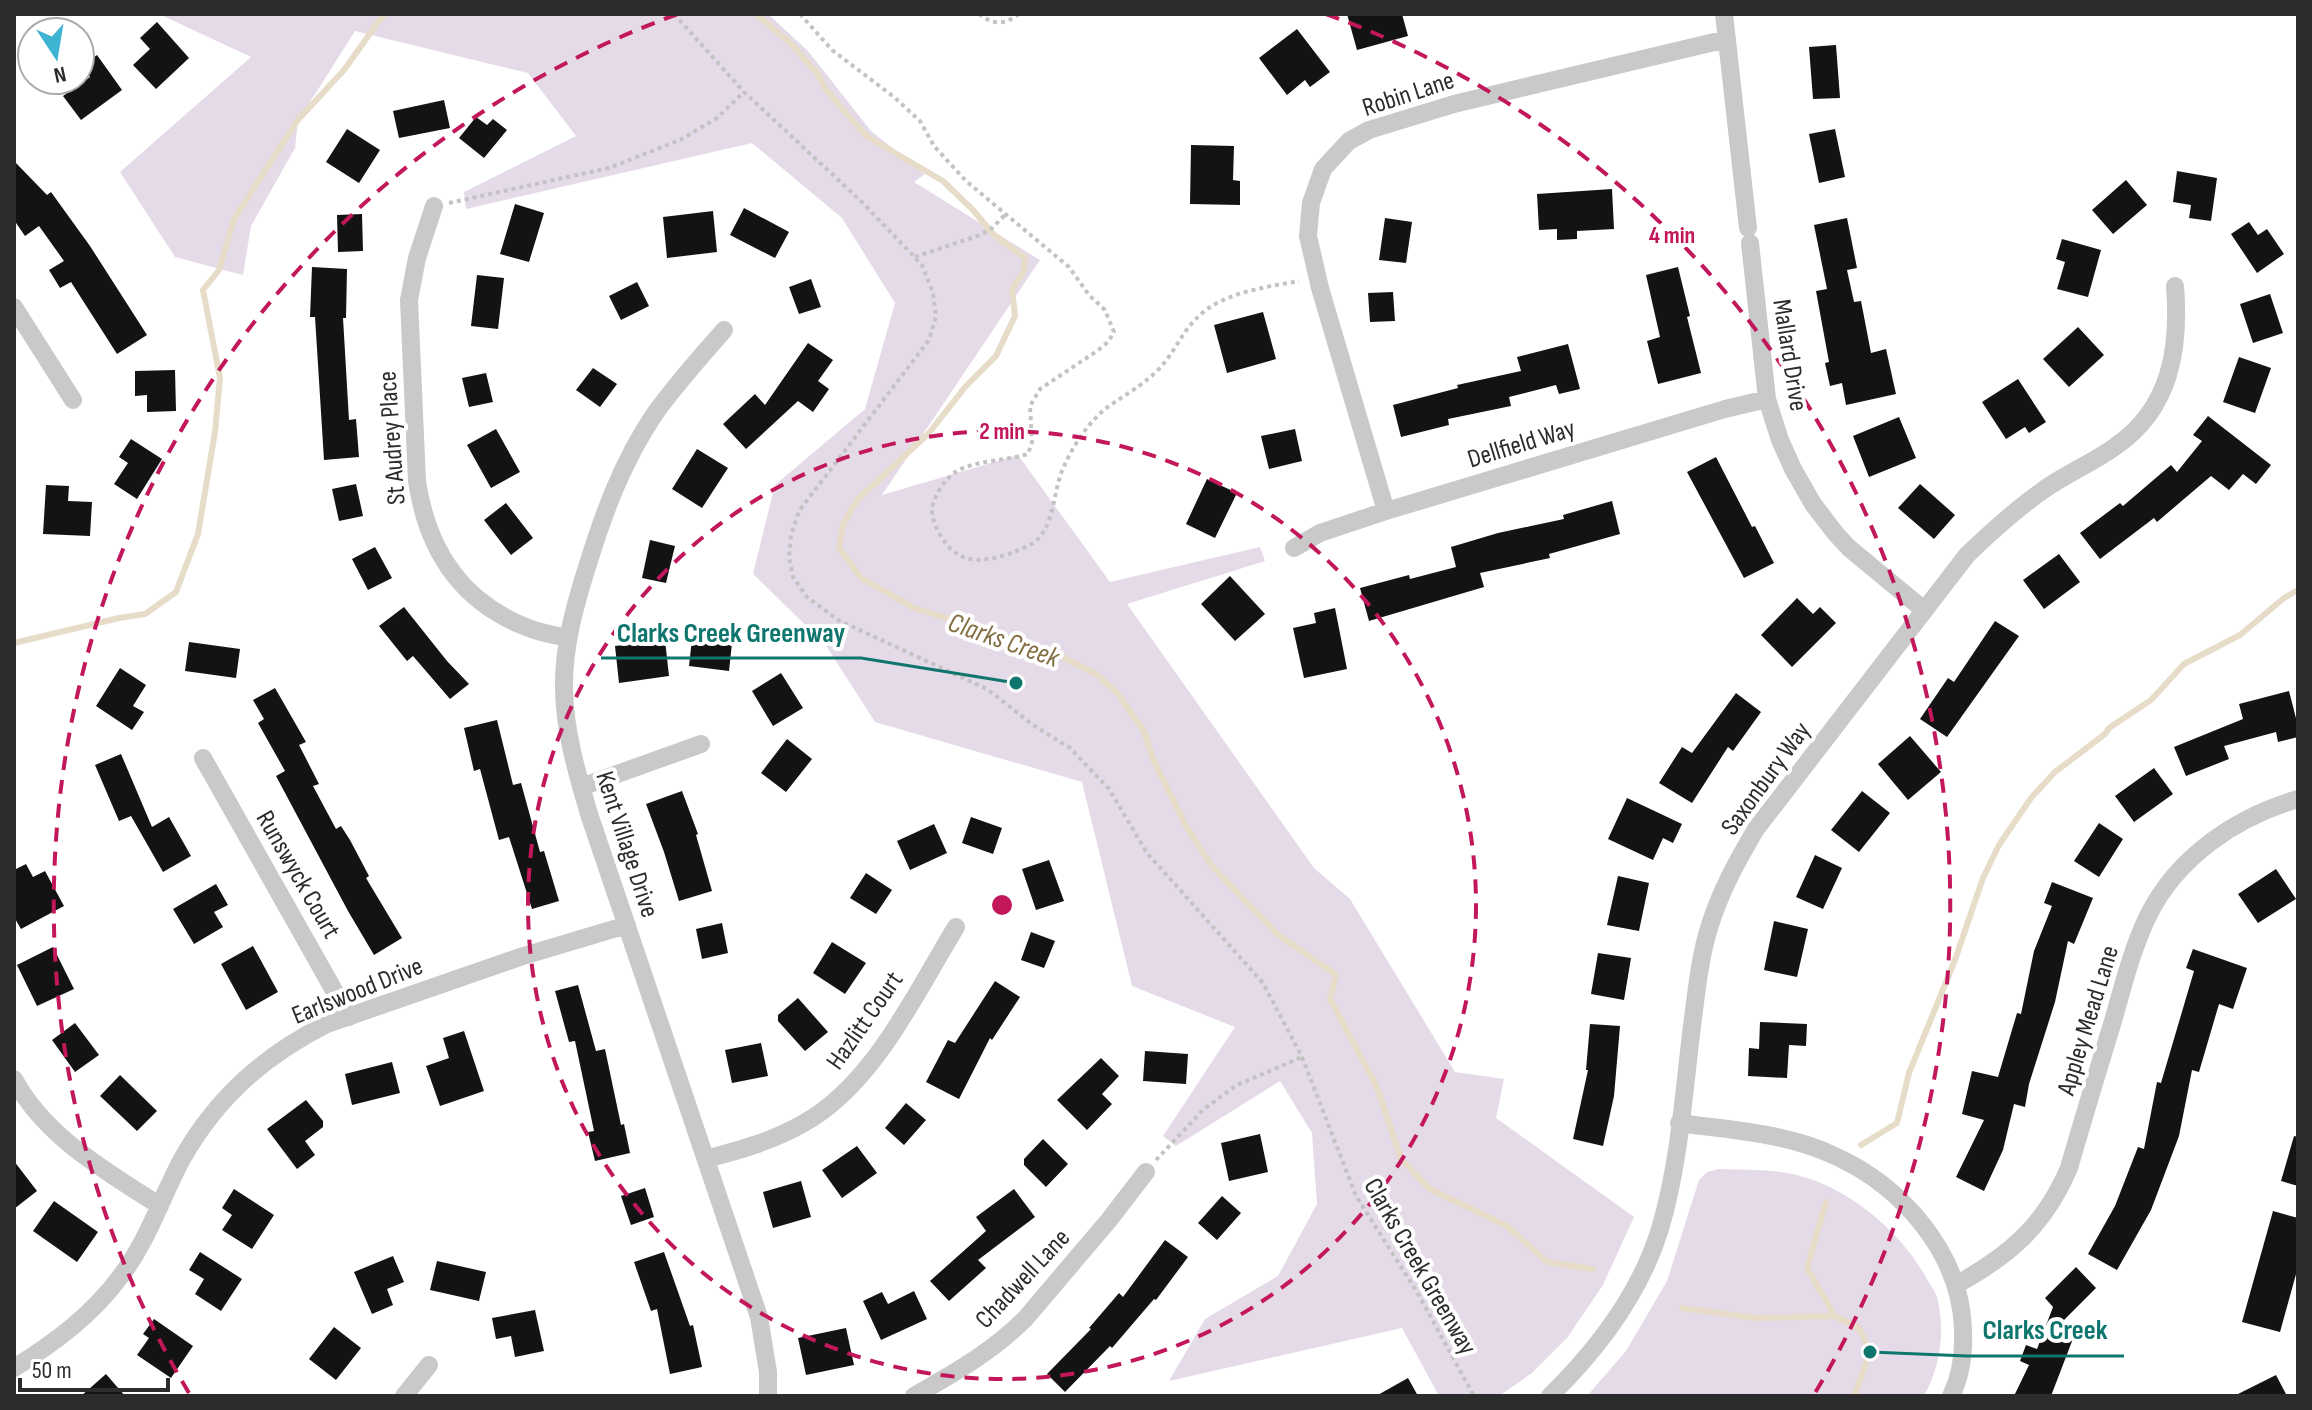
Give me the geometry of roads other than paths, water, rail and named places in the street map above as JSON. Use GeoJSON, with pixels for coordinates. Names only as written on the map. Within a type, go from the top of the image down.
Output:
{"type":"FeatureCollection","features":[{"type":"Feature","properties":{"kind":"street","name":"Mallard Drive"},"geometry":{"type":"LineString","coordinates":[[1724,14],[1767,399],[1786,455],[1813,504],[1849,548],[1924,610]]}},
{"type":"Feature","properties":{"kind":"street","name":"Robin Lane"},"geometry":{"type":"LineString","coordinates":[[1386,511],[1317,278],[1308,236],[1311,203],[1323,169],[1349,141],[1369,130],[1454,104],[1727,39]]}},
{"type":"Feature","properties":{"kind":"street","name":"St Audrey Place"},"geometry":{"type":"LineString","coordinates":[[434,206],[417,258],[409,300],[421,511],[431,539],[447,566],[477,598],[500,615],[526,627],[568,638]]}},
{"type":"Feature","properties":{"kind":"street","name":"Saxonbury Way"},"geometry":{"type":"LineString","coordinates":[[1550,1396],[1590,1355],[1618,1317],[1644,1270],[1660,1229],[1671,1184],[1700,967],[1709,928],[1733,868],[1756,829],[1967,555],[2043,489],[2116,446],[2149,413],[2164,388],[2173,361],[2178,320],[2175,286]]}},
{"type":"Feature","properties":{"kind":"street"},"geometry":{"type":"LineString","coordinates":[[14,307],[73,400]]}},
{"type":"Feature","properties":{"kind":"street","name":"Kent Village Drive"},"geometry":{"type":"LineString","coordinates":[[724,330],[668,396],[629,455],[614,487],[576,601],[568,638],[564,689],[567,728],[581,787],[761,1326],[768,1396]]}},
{"type":"Feature","properties":{"kind":"street","name":"Dellfield Way"},"geometry":{"type":"LineString","coordinates":[[1294,548],[1320,533],[1386,511],[1767,399]]}},
{"type":"Feature","properties":{"kind":"street"},"geometry":{"type":"LineString","coordinates":[[581,787],[701,744]]}},
{"type":"Feature","properties":{"kind":"street","name":"Runswyck Court"},"geometry":{"type":"LineString","coordinates":[[203,758],[349,1017]]}},
{"type":"Feature","properties":{"kind":"street","name":"Appley Mead Lane"},"geometry":{"type":"LineString","coordinates":[[1956,1285],[2002,1257],[2023,1238],[2043,1215],[2061,1184],[2069,1168],[2132,956],[2155,903],[2197,853],[2228,829],[2298,799]]}},
{"type":"Feature","properties":{"kind":"street","name":"Earlswood Drive"},"geometry":{"type":"LineString","coordinates":[[14,1368],[44,1349],[93,1308],[120,1278],[142,1244],[182,1159],[203,1125],[235,1087],[278,1052],[327,1024],[520,957],[627,925]]}},
{"type":"Feature","properties":{"kind":"street","name":"Hazlitt Court"},"geometry":{"type":"LineString","coordinates":[[706,1159],[774,1138],[806,1122],[836,1100],[859,1077],[886,1042],[956,927]]}},
{"type":"Feature","properties":{"kind":"street"},"geometry":{"type":"LineString","coordinates":[[14,1079],[57,1133],[86,1157],[160,1206]]}},
{"type":"Feature","properties":{"kind":"street"},"geometry":{"type":"LineString","coordinates":[[1679,1123],[1784,1139],[1834,1155],[1875,1179],[1914,1214],[1942,1254],[1956,1285],[1963,1314],[1961,1368],[1951,1396]]}},
{"type":"Feature","properties":{"kind":"street","name":"Chadwell Lane"},"geometry":{"type":"LineString","coordinates":[[914,1396],[977,1360],[1011,1334],[1146,1172]]}},
{"type":"Feature","properties":{"kind":"street"},"geometry":{"type":"LineString","coordinates":[[404,1396],[429,1365]]}},
{"type":"Feature","properties":{"kind":"waterway"},"geometry":{"type":"LineString","coordinates":[[14,643],[145,614],[176,592],[198,534],[215,432],[220,378],[203,290],[219,270],[234,219],[297,121],[344,70],[384,14]]}},
{"type":"Feature","properties":{"kind":"waterway","name":"Clarks Creek"},"geometry":{"type":"LineString","coordinates":[[756,14],[789,42],[817,73],[827,91],[866,136],[943,181],[994,235],[1025,258],[1024,271],[1012,289],[1015,316],[996,356],[966,386],[929,433],[857,500],[843,524],[839,548],[861,578],[914,608],[1061,656],[1097,675],[1117,693],[1144,731],[1153,759],[1186,826],[1211,865],[1277,934],[1336,975],[1330,999],[1377,1087],[1401,1159],[1430,1189],[1507,1226],[1547,1262],[1593,1269]]}},
{"type":"Feature","properties":{"kind":"waterway"},"geometry":{"type":"LineString","coordinates":[[1861,1145],[1897,1123],[1909,1073],[1955,960],[1983,878],[1999,845],[2031,798],[2055,772],[2109,728],[2151,700],[2184,664],[2240,635],[2298,590]]}},
{"type":"Feature","properties":{"kind":"waterway"},"geometry":{"type":"LineString","coordinates":[[1826,1202],[1807,1268],[1835,1316]]}},
{"type":"Feature","properties":{"kind":"waterway","name":"Clarks Creek"},"geometry":{"type":"LineString","coordinates":[[1682,1308],[1755,1318],[1835,1316],[1859,1328],[1870,1352],[1854,1396]]}},
{"type":"Feature","properties":{"kind":"place","name":"Clarks Creek Greenway"},"geometry":{"type":"Point","coordinates":[1016,683]}},
{"type":"Feature","properties":{"kind":"place","name":"Clarks Creek"},"geometry":{"type":"Point","coordinates":[1870,1352]}}]}
